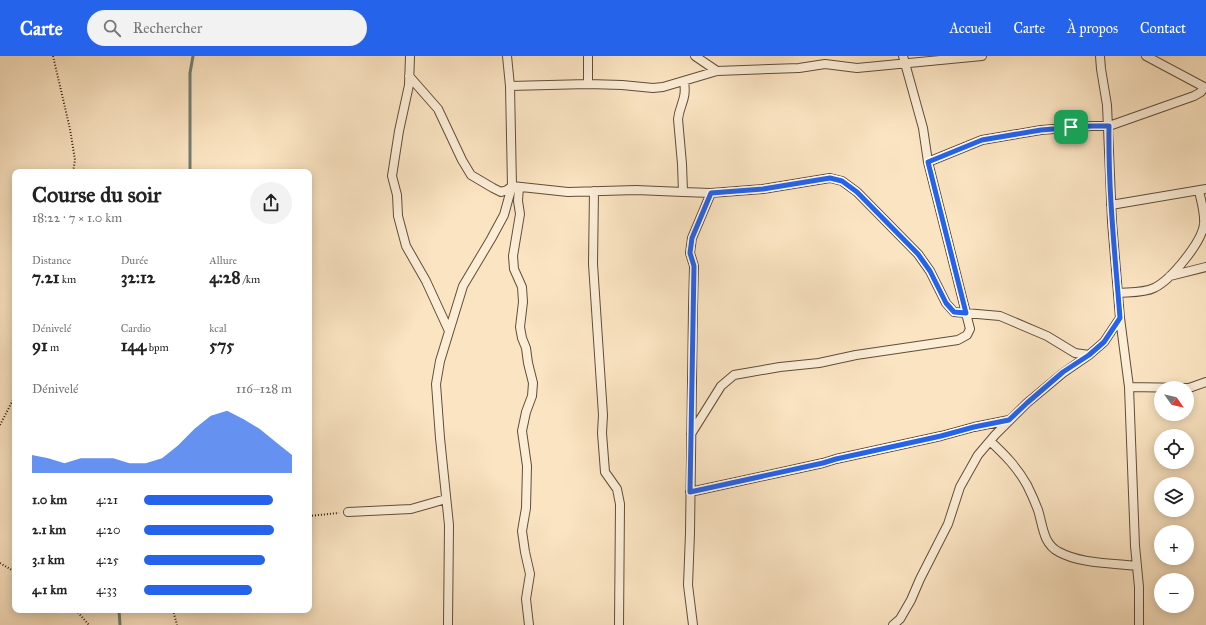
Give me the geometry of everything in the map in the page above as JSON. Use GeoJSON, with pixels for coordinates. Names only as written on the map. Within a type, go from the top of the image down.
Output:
{"type":"FeatureCollection","features":[{"type":"Feature","properties":{"kind":"street"},"geometry":{"type":"LineString","coordinates":[[410,56],[409,85],[398,131],[392,176],[397,195],[398,216],[406,246],[426,281],[449,332]]}},
{"type":"Feature","properties":{"kind":"street"},"geometry":{"type":"LineString","coordinates":[[508,56],[515,187],[520,214],[513,256],[514,269],[522,287],[523,302],[520,327],[528,356],[528,363],[533,383],[532,396],[526,412],[522,431],[527,466],[526,508],[522,531],[524,552],[530,574],[526,599],[529,625]]}},
{"type":"Feature","properties":{"kind":"street"},"geometry":{"type":"LineString","coordinates":[[588,56],[588,84]]}},
{"type":"Feature","properties":{"kind":"street"},"geometry":{"type":"LineString","coordinates":[[695,56],[717,71]]}},
{"type":"Feature","properties":{"kind":"street"},"geometry":{"type":"LineString","coordinates":[[510,86],[588,84],[653,88],[663,87],[717,71],[799,68],[825,64],[857,68],[905,60],[982,56]]}},
{"type":"Feature","properties":{"kind":"street"},"geometry":{"type":"LineString","coordinates":[[1100,56],[1109,126],[1108,160],[1120,318],[1129,387],[1139,587],[1139,625]]}},
{"type":"Feature","properties":{"kind":"street"},"geometry":{"type":"LineString","coordinates":[[928,162],[982,140],[1006,135],[1071,127],[1109,126],[1194,96],[1201,92],[1205,87],[1146,56]]}},
{"type":"Feature","properties":{"kind":"street"},"geometry":{"type":"LineString","coordinates":[[690,434],[721,386],[734,376],[773,368],[819,363],[856,355],[958,340],[967,334],[970,329],[928,162],[924,128],[905,60]]}},
{"type":"Feature","properties":{"kind":"street"},"geometry":{"type":"LineString","coordinates":[[409,76],[438,110],[462,160],[471,175],[501,192],[515,187],[568,192],[636,190],[711,193],[763,189],[830,178],[842,181],[857,192],[918,254],[930,271],[946,303],[954,312],[1000,316],[1047,336],[1075,353],[1089,355]]}},
{"type":"Feature","properties":{"kind":"street"},"geometry":{"type":"LineString","coordinates":[[683,192],[678,119],[686,94],[684,81]]}},
{"type":"Feature","properties":{"kind":"street"},"geometry":{"type":"LineString","coordinates":[[448,625],[448,525],[436,384],[440,361],[463,286],[491,240],[504,215],[515,187]]}},
{"type":"Feature","properties":{"kind":"street"},"geometry":{"type":"LineString","coordinates":[[1111,205],[1202,190],[1204,225],[1194,247],[1181,265],[1155,287],[1148,290],[1118,293]]}},
{"type":"Feature","properties":{"kind":"street"},"geometry":{"type":"LineString","coordinates":[[594,191],[593,264],[603,415],[602,433],[605,472],[617,488],[620,504],[619,625]]}},
{"type":"Feature","properties":{"kind":"street"},"geometry":{"type":"LineString","coordinates":[[693,625],[688,585],[694,266],[690,253],[692,238],[711,193]]}},
{"type":"Feature","properties":{"kind":"street"},"geometry":{"type":"LineString","coordinates":[[1169,276],[1206,267]]}},
{"type":"Feature","properties":{"kind":"street"},"geometry":{"type":"LineString","coordinates":[[897,623],[911,600],[948,524],[960,486],[978,455],[1009,420],[1027,403],[1063,372],[1089,355],[1104,342],[1120,318]]}},
{"type":"Feature","properties":{"kind":"street"},"geometry":{"type":"LineString","coordinates":[[1129,387],[1189,388],[1206,382]]}},
{"type":"Feature","properties":{"kind":"street"},"geometry":{"type":"LineString","coordinates":[[690,492],[1009,420]]}},
{"type":"Feature","properties":{"kind":"street"},"geometry":{"type":"LineString","coordinates":[[990,441],[1012,461],[1028,486],[1038,510],[1042,529],[1050,546],[1077,560],[1137,566]]}},
{"type":"Feature","properties":{"kind":"street"},"geometry":{"type":"LineString","coordinates":[[348,512],[411,509],[446,499]]}},
{"type":"Feature","properties":{"kind":"path"},"geometry":{"type":"LineString","coordinates":[[53,56],[70,128],[75,160],[74,169]]}},
{"type":"Feature","properties":{"kind":"path"},"geometry":{"type":"LineString","coordinates":[[0,425],[12,402]]}},
{"type":"Feature","properties":{"kind":"path"},"geometry":{"type":"LineString","coordinates":[[312,516],[348,512]]}},
{"type":"Feature","properties":{"kind":"path"},"geometry":{"type":"LineString","coordinates":[[0,564],[12,570]]}},
{"type":"Feature","properties":{"kind":"path"},"geometry":{"type":"LineString","coordinates":[[79,613],[89,625]]}},
{"type":"Feature","properties":{"kind":"path"},"geometry":{"type":"LineString","coordinates":[[174,613],[177,625]]}},
{"type":"Feature","properties":{"kind":"waterway"},"geometry":{"type":"LineString","coordinates":[[190,169],[190,73],[193,56]]}},
{"type":"Feature","properties":{"kind":"waterway"},"geometry":{"type":"LineString","coordinates":[[119,613],[120,625]]}},
{"type":"Feature","properties":{"kind":"route"},"geometry":{"type":"LineString","coordinates":[[1109,126],[1108,160],[1120,318],[1104,342],[1089,355],[1063,372],[1009,420],[690,492],[694,266],[690,253],[692,238],[711,193],[763,189],[830,178],[842,181],[857,192],[918,254],[930,271],[946,303],[954,312],[966,313],[928,162],[982,140],[1006,135],[1071,127],[1109,126]]}}]}
